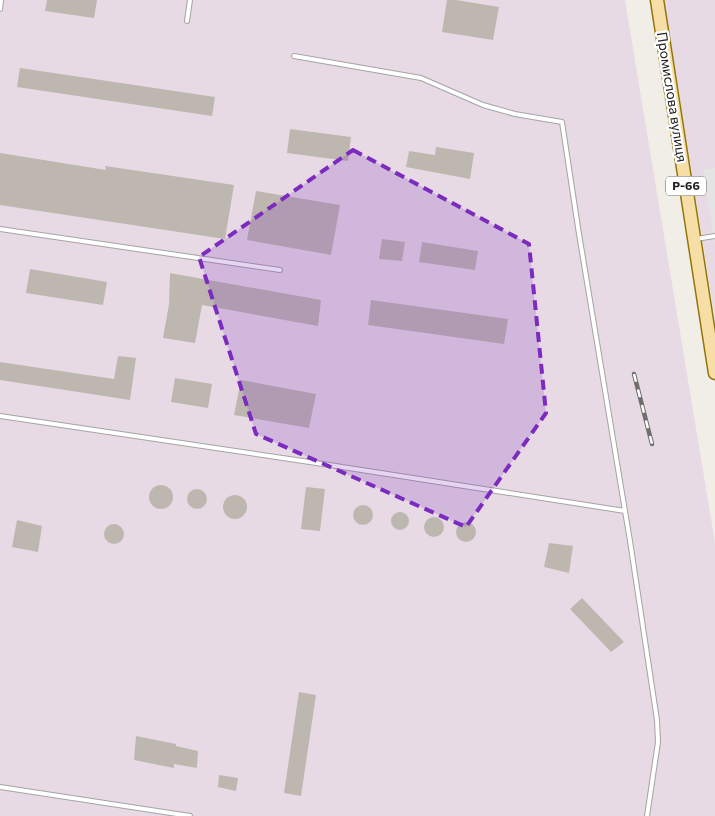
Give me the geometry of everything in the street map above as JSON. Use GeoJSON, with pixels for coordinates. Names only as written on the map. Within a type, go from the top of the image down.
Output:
{"type":"FeatureCollection","features":[{"type":"Feature","properties":{"kind":"main road","name":"Промислова вулиця"},"geometry":{"type":"LineString","coordinates":[[657,0],[694,240],[712,339],[715,373]]}},
{"type":"Feature","properties":{"kind":"lane"},"geometry":{"type":"LineString","coordinates":[[0,9],[1,0]]}},
{"type":"Feature","properties":{"kind":"lane"},"geometry":{"type":"LineString","coordinates":[[187,21],[190,0]]}},
{"type":"Feature","properties":{"kind":"lane"},"geometry":{"type":"LineString","coordinates":[[294,56],[421,78],[483,105],[514,114],[562,122],[657,720],[658,742],[647,816]]}},
{"type":"Feature","properties":{"kind":"lane"},"geometry":{"type":"LineString","coordinates":[[0,229],[280,270]]}},
{"type":"Feature","properties":{"kind":"lane"},"geometry":{"type":"LineString","coordinates":[[694,240],[715,236]]}},
{"type":"Feature","properties":{"kind":"lane"},"geometry":{"type":"LineString","coordinates":[[0,416],[625,511]]}},
{"type":"Feature","properties":{"kind":"lane"},"geometry":{"type":"LineString","coordinates":[[0,787],[190,816]]}},
{"type":"Feature","properties":{"kind":"highlighted area"},"geometry":{"type":"Polygon","coordinates":[[[353,150],[529,244],[546,413],[466,527],[256,434],[199,257],[353,150]]]}},
{"type":"Feature","properties":{"kind":"shaded area"},"geometry":{"type":"Polygon","coordinates":[[[0,0],[625,0],[715,543],[715,816],[0,816],[0,0]]]}},
{"type":"Feature","properties":{"kind":"shaded area"},"geometry":{"type":"Polygon","coordinates":[[[664,0],[715,0],[715,319],[669,30],[664,0]]]}},
{"type":"Feature","properties":{"kind":"shaded area"},"geometry":{"type":"Polygon","coordinates":[[[715,168],[715,245],[703,170],[715,168]]]}},
{"type":"Feature","properties":{"kind":"building"},"geometry":{"type":"Polygon","coordinates":[[[47,0],[97,0],[94,18],[45,11],[47,0]]]}},
{"type":"Feature","properties":{"kind":"building"},"geometry":{"type":"Polygon","coordinates":[[[447,0],[499,7],[493,40],[442,32],[447,0]]]}},
{"type":"Feature","properties":{"kind":"building"},"geometry":{"type":"Polygon","coordinates":[[[20,68],[215,97],[212,116],[17,87],[20,68]]]}},
{"type":"Feature","properties":{"kind":"building"},"geometry":{"type":"Polygon","coordinates":[[[290,129],[351,137],[348,161],[287,153],[290,129]]]}},
{"type":"Feature","properties":{"kind":"building"},"geometry":{"type":"Polygon","coordinates":[[[436,147],[474,153],[470,179],[406,167],[409,151],[435,155],[436,147]]]}},
{"type":"Feature","properties":{"kind":"building"},"geometry":{"type":"Polygon","coordinates":[[[0,153],[106,170],[105,166],[234,185],[225,239],[0,205],[0,153]]]}},
{"type":"Feature","properties":{"kind":"building"},"geometry":{"type":"Polygon","coordinates":[[[256,191],[340,205],[331,255],[247,240],[256,191]]]}},
{"type":"Feature","properties":{"kind":"building"},"geometry":{"type":"Polygon","coordinates":[[[382,239],[405,242],[402,261],[379,259],[382,239]]]}},
{"type":"Feature","properties":{"kind":"building"},"geometry":{"type":"Polygon","coordinates":[[[422,242],[478,251],[475,270],[419,262],[422,242]]]}},
{"type":"Feature","properties":{"kind":"building"},"geometry":{"type":"Polygon","coordinates":[[[30,269],[107,282],[103,305],[26,293],[30,269]]]}},
{"type":"Feature","properties":{"kind":"building"},"geometry":{"type":"Polygon","coordinates":[[[170,273],[321,300],[318,326],[202,305],[195,343],[163,338],[169,304],[170,273]]]}},
{"type":"Feature","properties":{"kind":"building"},"geometry":{"type":"Polygon","coordinates":[[[371,300],[508,319],[504,344],[368,325],[371,300]]]}},
{"type":"Feature","properties":{"kind":"building"},"geometry":{"type":"Polygon","coordinates":[[[118,356],[136,358],[130,400],[0,380],[0,362],[114,379],[118,356]]]}},
{"type":"Feature","properties":{"kind":"building"},"geometry":{"type":"Polygon","coordinates":[[[175,378],[212,384],[208,408],[171,402],[175,378]]]}},
{"type":"Feature","properties":{"kind":"building"},"geometry":{"type":"Polygon","coordinates":[[[241,380],[316,394],[309,428],[234,415],[241,380]]]}},
{"type":"Feature","properties":{"kind":"building"},"geometry":{"type":"Polygon","coordinates":[[[161,485],[169,489],[173,497],[169,505],[161,509],[153,505],[149,497],[153,489],[161,485]]]}},
{"type":"Feature","properties":{"kind":"building"},"geometry":{"type":"Polygon","coordinates":[[[306,487],[325,489],[320,531],[301,529],[306,487]]]}},
{"type":"Feature","properties":{"kind":"building"},"geometry":{"type":"Polygon","coordinates":[[[197,489],[204,492],[207,499],[204,506],[197,509],[190,506],[187,499],[190,492],[197,489]]]}},
{"type":"Feature","properties":{"kind":"building"},"geometry":{"type":"Polygon","coordinates":[[[235,495],[244,498],[247,507],[244,516],[235,519],[226,516],[223,507],[226,498],[235,495]]]}},
{"type":"Feature","properties":{"kind":"building"},"geometry":{"type":"Polygon","coordinates":[[[363,505],[370,508],[373,515],[370,522],[363,525],[356,522],[353,515],[356,508],[363,505]]]}},
{"type":"Feature","properties":{"kind":"building"},"geometry":{"type":"Polygon","coordinates":[[[396,512],[404,512],[409,517],[407,528],[396,530],[391,525],[391,517],[396,512]]]}},
{"type":"Feature","properties":{"kind":"building"},"geometry":{"type":"Polygon","coordinates":[[[434,517],[441,520],[444,527],[441,534],[434,537],[427,534],[424,527],[427,520],[434,517]]]}},
{"type":"Feature","properties":{"kind":"building"},"geometry":{"type":"Polygon","coordinates":[[[17,520],[42,526],[38,552],[12,547],[17,520]]]}},
{"type":"Feature","properties":{"kind":"building"},"geometry":{"type":"Polygon","coordinates":[[[466,522],[473,525],[476,532],[473,539],[466,542],[459,539],[456,532],[459,525],[466,522]]]}},
{"type":"Feature","properties":{"kind":"building"},"geometry":{"type":"Polygon","coordinates":[[[114,524],[121,527],[124,534],[121,541],[114,544],[107,541],[104,534],[107,527],[114,524]]]}},
{"type":"Feature","properties":{"kind":"building"},"geometry":{"type":"Polygon","coordinates":[[[549,543],[573,546],[569,573],[544,567],[549,543]]]}},
{"type":"Feature","properties":{"kind":"building"},"geometry":{"type":"Polygon","coordinates":[[[582,598],[624,642],[611,652],[570,609],[582,598]]]}},
{"type":"Feature","properties":{"kind":"building"},"geometry":{"type":"Polygon","coordinates":[[[299,692],[316,695],[301,796],[284,793],[299,692]]]}},
{"type":"Feature","properties":{"kind":"building"},"geometry":{"type":"Polygon","coordinates":[[[136,736],[176,744],[176,746],[198,751],[197,768],[174,764],[174,768],[134,760],[136,736]]]}},
{"type":"Feature","properties":{"kind":"building"},"geometry":{"type":"Polygon","coordinates":[[[219,775],[238,778],[236,791],[218,787],[219,775]]]}},
{"type":"Feature","properties":{"kind":"railway"},"geometry":{"type":"LineString","coordinates":[[634,374],[652,444]]}}]}
